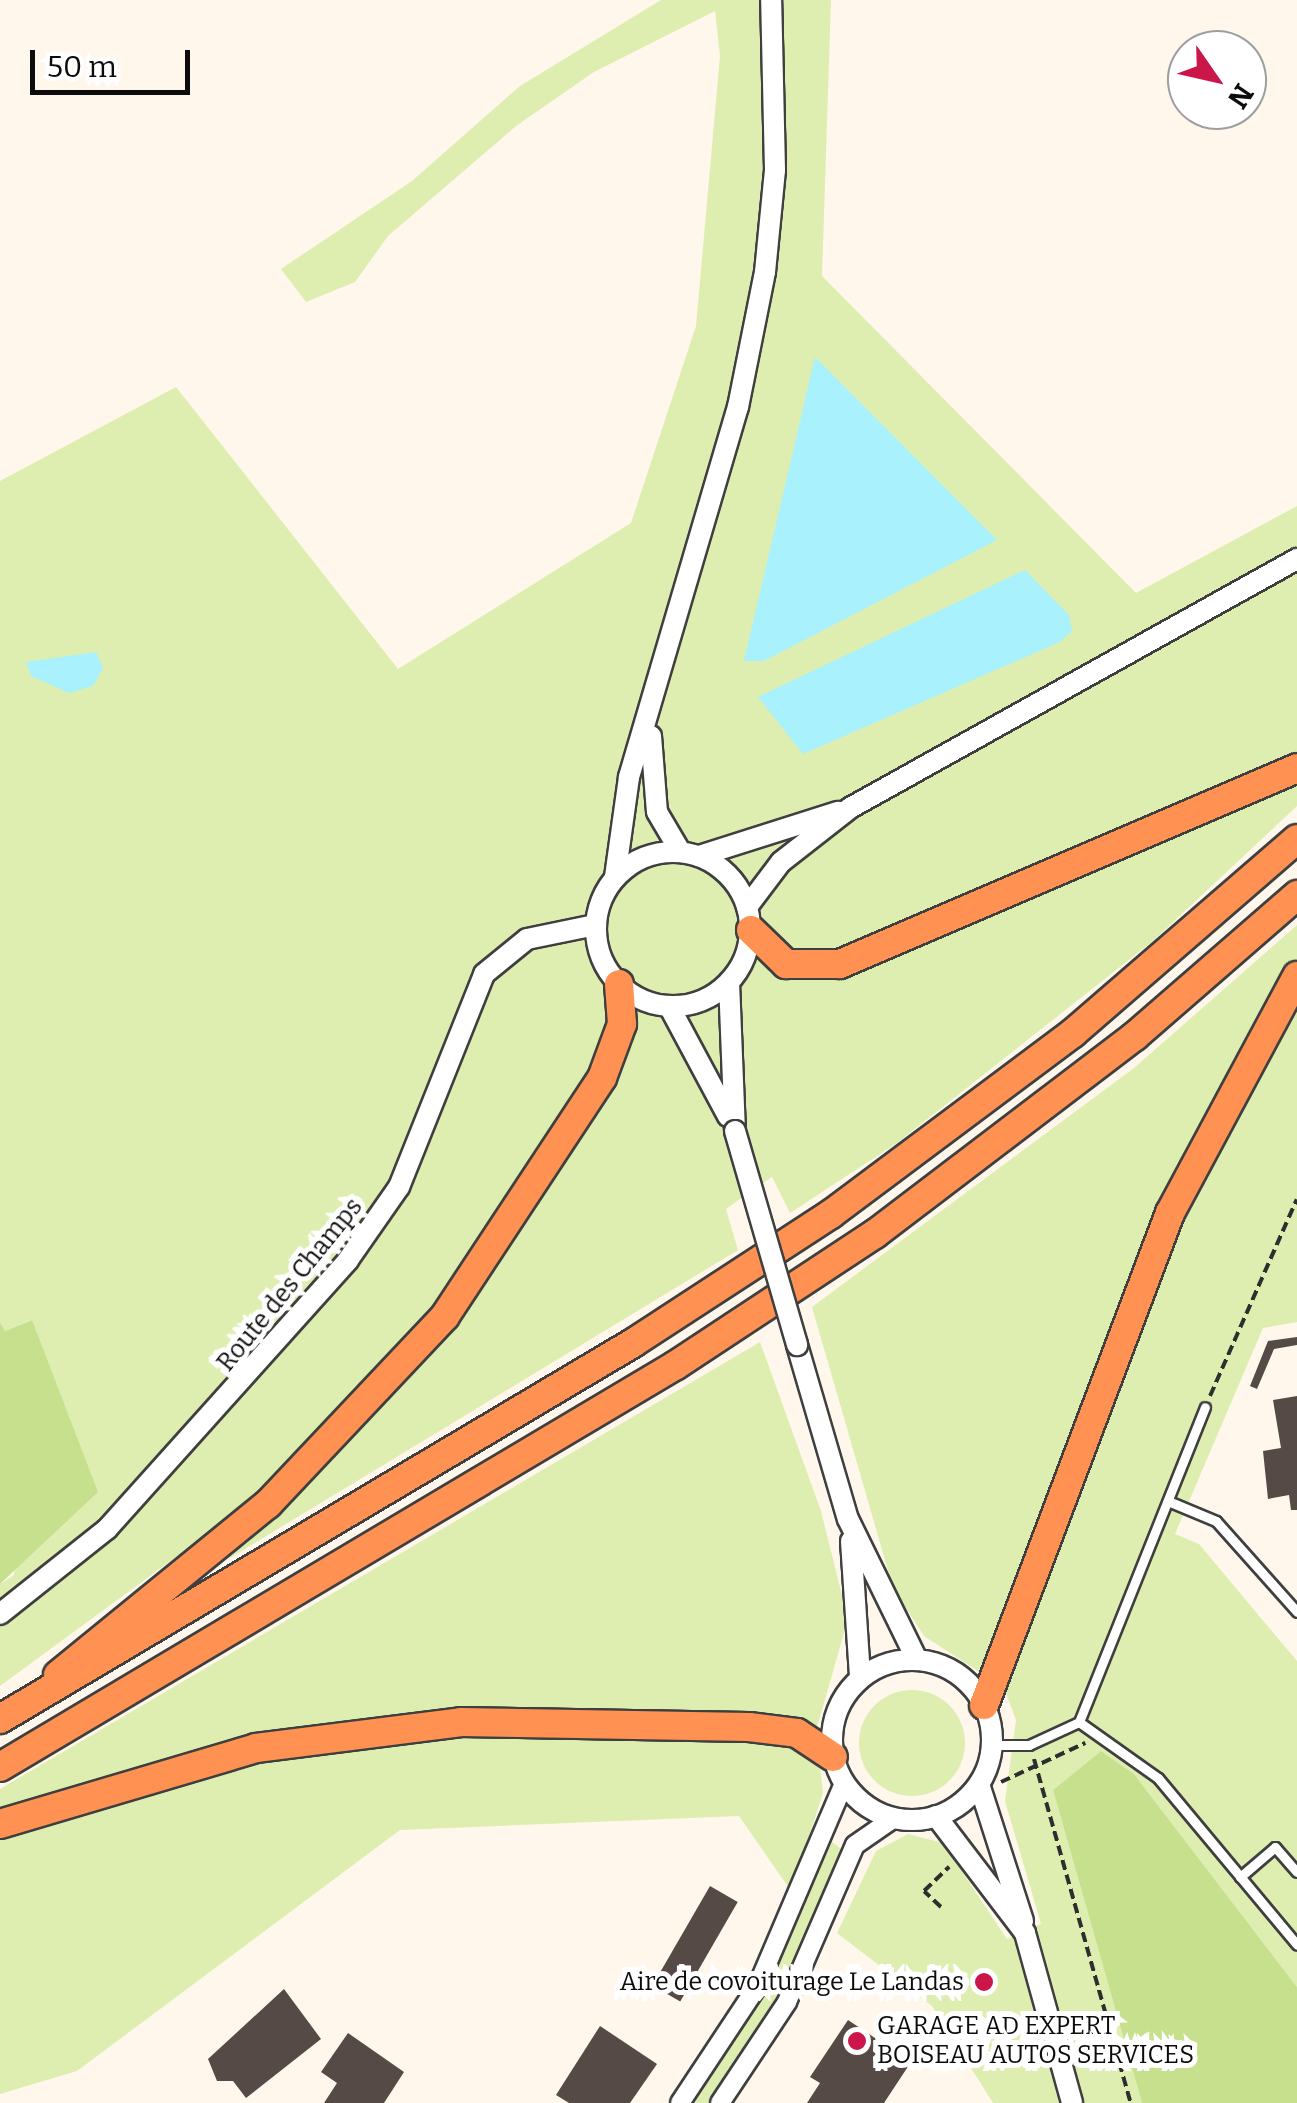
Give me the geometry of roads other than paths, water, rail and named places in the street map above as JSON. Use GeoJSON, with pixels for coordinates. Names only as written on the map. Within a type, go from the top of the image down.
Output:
{"type":"FeatureCollection","features":[{"type":"Feature","properties":{"kind":"highway"},"geometry":{"type":"LineString","coordinates":[[749,918],[786,964],[840,964],[1297,768]]}},
{"type":"Feature","properties":{"kind":"highway"},"geometry":{"type":"LineString","coordinates":[[0,1719],[634,1342],[831,1214],[1073,1033],[1297,839]]}},
{"type":"Feature","properties":{"kind":"highway"},"geometry":{"type":"LineString","coordinates":[[0,1767],[660,1375],[874,1234],[1136,1036],[1297,895]]}},
{"type":"Feature","properties":{"kind":"highway"},"geometry":{"type":"LineString","coordinates":[[984,1705],[1170,1212],[1297,976]]}},
{"type":"Feature","properties":{"kind":"highway"},"geometry":{"type":"LineString","coordinates":[[41,1695],[82,1648],[268,1504],[420,1346],[498,1245],[602,1078],[622,1024],[619,984]]}},
{"type":"Feature","properties":{"kind":"highway"},"geometry":{"type":"LineString","coordinates":[[0,1824],[256,1748],[460,1722],[749,1727],[797,1733],[833,1757]]}},
{"type":"Feature","properties":{"kind":"street"},"geometry":{"type":"LineString","coordinates":[[771,0],[775,170],[765,272],[738,407],[630,777],[615,877],[595,925],[619,984],[669,1006],[735,1131],[848,1519],[916,1660]]}},
{"type":"Feature","properties":{"kind":"street"},"geometry":{"type":"LineString","coordinates":[[735,1131],[729,982],[749,918],[780,862],[850,808],[1297,559]]}},
{"type":"Feature","properties":{"kind":"street"},"geometry":{"type":"LineString","coordinates":[[652,710],[657,812],[690,854],[737,885],[749,918]]}},
{"type":"Feature","properties":{"kind":"street"},"geometry":{"type":"LineString","coordinates":[[615,877],[656,853],[690,854],[850,808]]}},
{"type":"Feature","properties":{"kind":"street","name":"Route des Champs"},"geometry":{"type":"LineString","coordinates":[[0,1614],[108,1528],[348,1260],[400,1187],[484,974],[527,939],[595,925]]}},
{"type":"Feature","properties":{"kind":"street"},"geometry":{"type":"LineString","coordinates":[[669,1006],[729,982]]}},
{"type":"Feature","properties":{"kind":"street"},"geometry":{"type":"LineString","coordinates":[[848,1519],[860,1678],[836,1714],[833,1757],[844,1784],[894,1818]]}},
{"type":"Feature","properties":{"kind":"street"},"geometry":{"type":"LineString","coordinates":[[860,1678],[916,1660],[956,1673],[984,1705],[992,1745],[987,1790],[1072,2103]]}},
{"type":"Feature","properties":{"kind":"street"},"geometry":{"type":"LineString","coordinates":[[680,2103],[758,1986],[844,1784]]}},
{"type":"Feature","properties":{"kind":"street"},"geometry":{"type":"LineString","coordinates":[[720,2103],[787,2002],[855,1845],[894,1818],[936,1816],[987,1790]]}},
{"type":"Feature","properties":{"kind":"street"},"geometry":{"type":"LineString","coordinates":[[936,1816],[1025,1933]]}},
{"type":"Feature","properties":{"kind":"lane"},"geometry":{"type":"LineString","coordinates":[[992,1745],[1029,1745],[1080,1722],[1205,1407]]}},
{"type":"Feature","properties":{"kind":"lane"},"geometry":{"type":"LineString","coordinates":[[1168,1500],[1216,1522],[1297,1612]]}},
{"type":"Feature","properties":{"kind":"lane"},"geometry":{"type":"LineString","coordinates":[[1080,1722],[1158,1778],[1297,1945]]}},
{"type":"Feature","properties":{"kind":"lane"},"geometry":{"type":"LineString","coordinates":[[1240,1877],[1275,1847],[1297,1872]]}},
{"type":"Feature","properties":{"kind":"water"},"geometry":{"type":"Polygon","coordinates":[[[815,357],[997,540],[764,661],[744,661],[815,357]]]}},
{"type":"Feature","properties":{"kind":"water"},"geometry":{"type":"Polygon","coordinates":[[[1025,570],[1069,615],[1072,631],[1060,642],[803,754],[758,697],[1025,570]]]}},
{"type":"Feature","properties":{"kind":"water"},"geometry":{"type":"Polygon","coordinates":[[[96,652],[103,668],[93,686],[69,693],[31,676],[26,662],[96,652]]]}},
{"type":"Feature","properties":{"kind":"place","name":"Aire de covoiturage Le Landas"},"geometry":{"type":"Point","coordinates":[984,1982]}},
{"type":"Feature","properties":{"kind":"place","name":"GARAGE AD EXPERT BOISEAU AUTOS SERVICES"},"geometry":{"type":"Point","coordinates":[857,2041]}}]}
